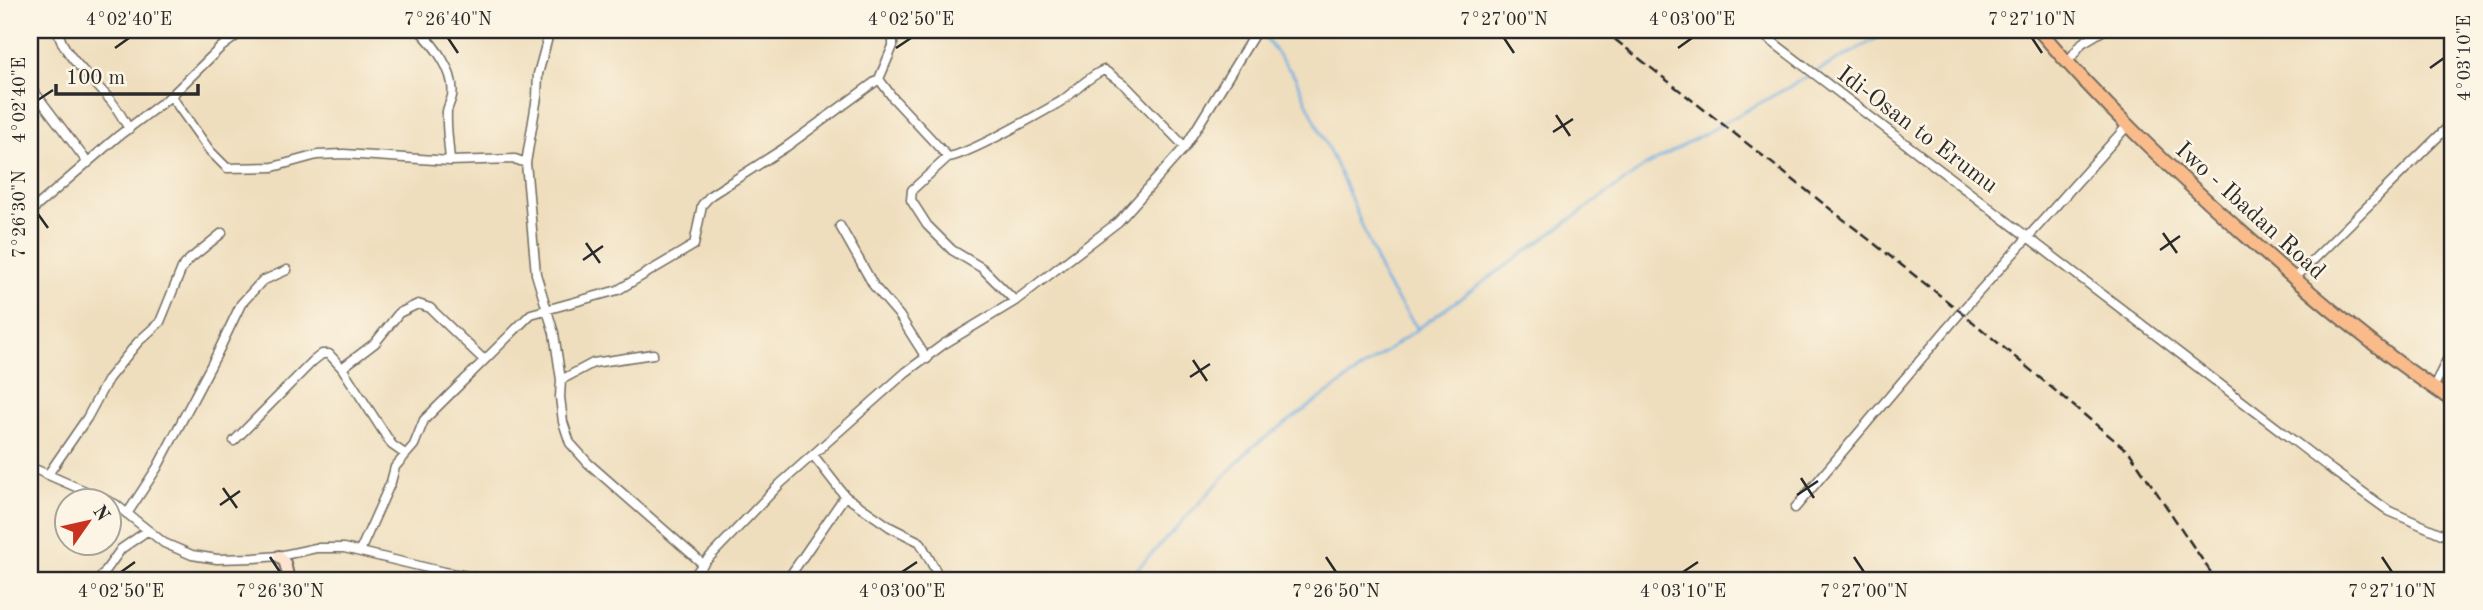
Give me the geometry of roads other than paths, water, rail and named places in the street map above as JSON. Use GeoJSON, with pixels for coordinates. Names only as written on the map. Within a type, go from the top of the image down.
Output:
{"type":"FeatureCollection","features":[{"type":"Feature","properties":{"kind":"main road","name":"Iwo - Ibadan Road"},"geometry":{"type":"LineString","coordinates":[[2039,30],[2127,125],[2293,280],[2453,401]]}},
{"type":"Feature","properties":{"kind":"street"},"geometry":{"type":"LineString","coordinates":[[58,30],[59,37],[77,63],[113,103],[129,129]]}},
{"type":"Feature","properties":{"kind":"street"},"geometry":{"type":"LineString","coordinates":[[30,212],[171,96],[220,48],[250,30]]}},
{"type":"Feature","properties":{"kind":"street"},"geometry":{"type":"LineString","coordinates":[[419,30],[436,47],[452,85],[453,94],[447,110],[450,160]]}},
{"type":"Feature","properties":{"kind":"street"},"geometry":{"type":"LineString","coordinates":[[550,30],[538,74],[526,163],[536,274],[554,333],[561,380],[563,422],[570,443],[588,463],[703,564]]}},
{"type":"Feature","properties":{"kind":"street"},"geometry":{"type":"LineString","coordinates":[[360,551],[395,467],[414,445],[424,420],[531,314],[618,290],[694,245],[702,205],[711,195],[786,147],[879,79],[893,46],[893,30]]}},
{"type":"Feature","properties":{"kind":"street"},"geometry":{"type":"LineString","coordinates":[[691,580],[781,483],[906,372],[944,344],[1015,301],[1118,222],[1185,146],[1257,30]]}},
{"type":"Feature","properties":{"kind":"street","name":"Idi-Osan to Erumu"},"geometry":{"type":"LineString","coordinates":[[1757,30],[2272,425],[2370,497],[2389,510],[2453,539]]}},
{"type":"Feature","properties":{"kind":"street"},"geometry":{"type":"LineString","coordinates":[[2067,63],[2082,43],[2104,30]]}},
{"type":"Feature","properties":{"kind":"street"},"geometry":{"type":"LineString","coordinates":[[1015,301],[982,268],[952,250],[927,225],[911,200],[912,190],[948,157],[982,144],[1060,101],[1094,74],[1104,70],[1125,85],[1185,146]]}},
{"type":"Feature","properties":{"kind":"street"},"geometry":{"type":"LineString","coordinates":[[879,79],[893,98],[948,157]]}},
{"type":"Feature","properties":{"kind":"street"},"geometry":{"type":"LineString","coordinates":[[30,86],[88,163]]}},
{"type":"Feature","properties":{"kind":"street"},"geometry":{"type":"LineString","coordinates":[[171,96],[210,151],[227,168],[273,167],[317,155],[384,155],[450,160],[515,159],[526,163]]}},
{"type":"Feature","properties":{"kind":"street"},"geometry":{"type":"LineString","coordinates":[[2293,280],[2453,122]]}},
{"type":"Feature","properties":{"kind":"street"},"geometry":{"type":"LineString","coordinates":[[1795,508],[2025,235],[2127,125]]}},
{"type":"Feature","properties":{"kind":"street"},"geometry":{"type":"LineString","coordinates":[[840,226],[874,286],[899,315],[927,359]]}},
{"type":"Feature","properties":{"kind":"street"},"geometry":{"type":"LineString","coordinates":[[49,473],[87,418],[108,379],[138,342],[160,322],[182,268],[222,233]]}},
{"type":"Feature","properties":{"kind":"street"},"geometry":{"type":"LineString","coordinates":[[127,514],[163,457],[241,304],[262,281],[286,270]]}},
{"type":"Feature","properties":{"kind":"street"},"geometry":{"type":"LineString","coordinates":[[342,368],[375,343],[399,313],[418,304],[430,308],[484,360]]}},
{"type":"Feature","properties":{"kind":"street"},"geometry":{"type":"LineString","coordinates":[[2433,388],[2453,348]]}},
{"type":"Feature","properties":{"kind":"street"},"geometry":{"type":"LineString","coordinates":[[234,441],[283,390],[322,354],[328,354],[342,368],[392,445],[405,454]]}},
{"type":"Feature","properties":{"kind":"street"},"geometry":{"type":"LineString","coordinates":[[561,380],[593,363],[653,354]]}},
{"type":"Feature","properties":{"kind":"street"},"geometry":{"type":"LineString","coordinates":[[813,455],[845,496],[890,527],[920,542],[937,575],[956,580]]}},
{"type":"Feature","properties":{"kind":"street"},"geometry":{"type":"LineString","coordinates":[[30,467],[115,503],[164,543],[192,555],[218,559],[279,556],[316,548],[344,548],[490,580]]}},
{"type":"Feature","properties":{"kind":"street"},"geometry":{"type":"LineString","coordinates":[[787,580],[845,496]]}},
{"type":"Feature","properties":{"kind":"street"},"geometry":{"type":"LineString","coordinates":[[99,580],[121,549],[147,531]]}},
{"type":"Feature","properties":{"kind":"street"},"geometry":{"type":"LineString","coordinates":[[279,556],[285,564],[289,580]]}},
{"type":"Feature","properties":{"kind":"waterway"},"geometry":{"type":"LineString","coordinates":[[1259,30],[1295,77],[1347,189],[1385,282],[1418,329]]}},
{"type":"Feature","properties":{"kind":"waterway"},"geometry":{"type":"LineString","coordinates":[[1127,580],[1251,448],[1644,167],[1892,30]]}},
{"type":"Feature","properties":{"kind":"railway"},"geometry":{"type":"LineString","coordinates":[[1603,30],[1961,312],[2130,453],[2216,580]]}}]}
